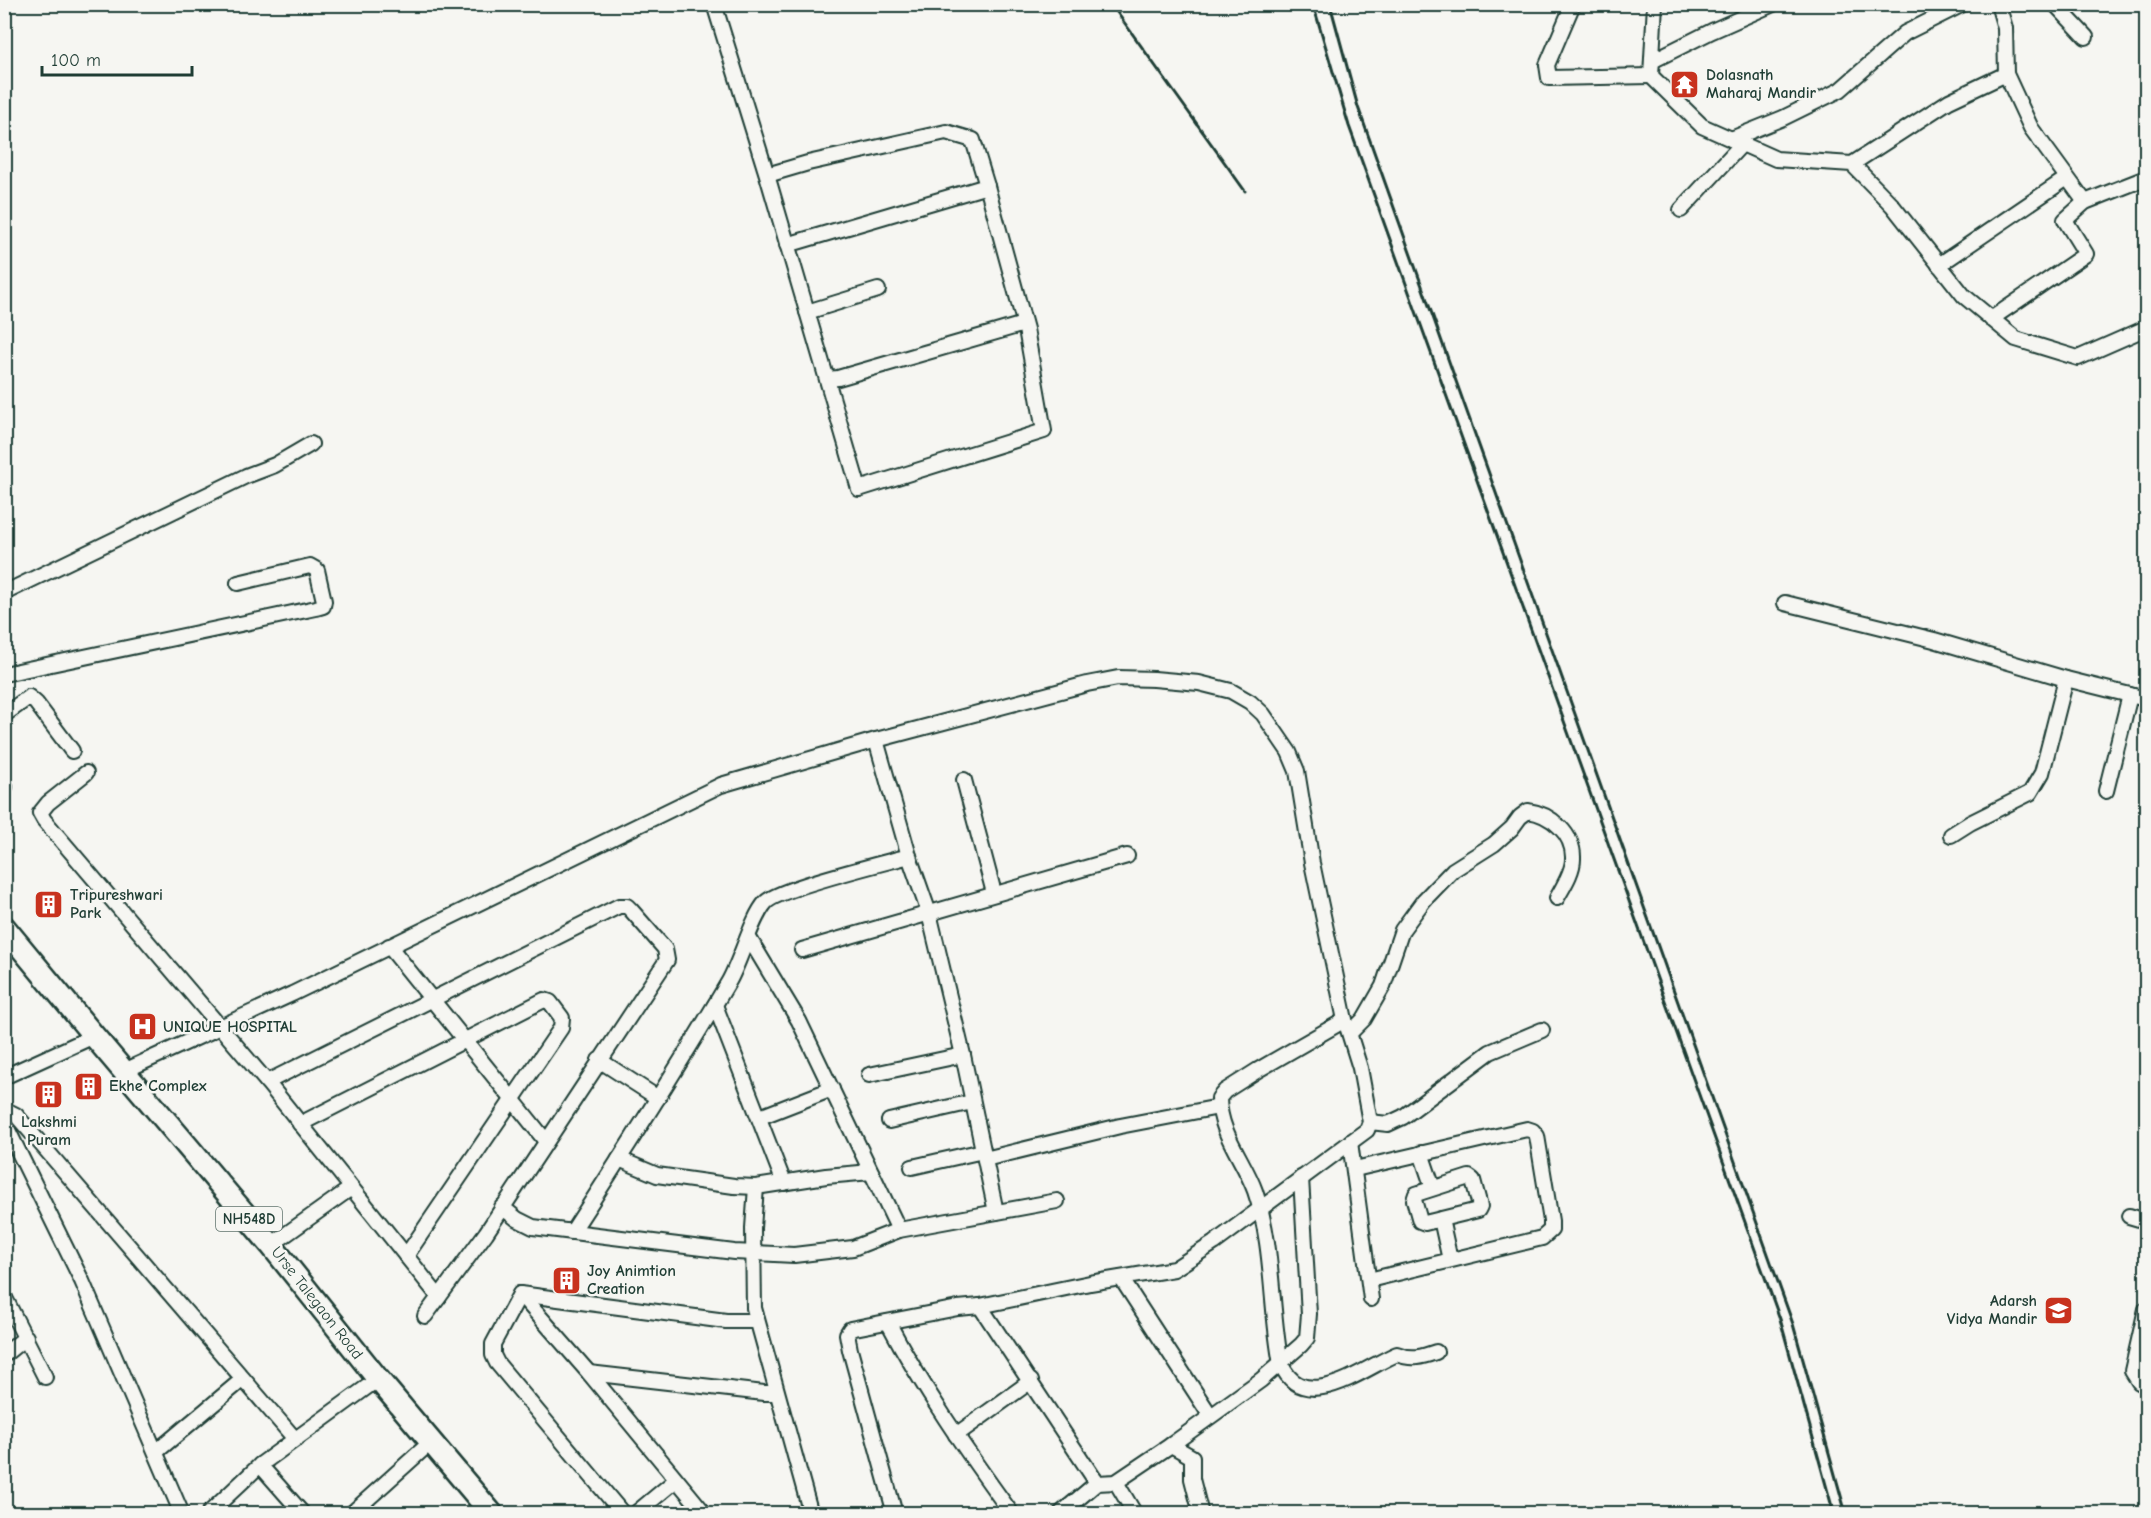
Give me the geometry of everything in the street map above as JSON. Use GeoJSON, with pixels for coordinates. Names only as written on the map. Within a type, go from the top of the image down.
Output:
{"type":"FeatureCollection","features":[{"type":"Feature","properties":{"kind":"highway","name":"Urse Talegaon Road"},"geometry":{"type":"LineString","coordinates":[[4,927],[272,1245],[485,1511]]}},
{"type":"Feature","properties":{"kind":"street"},"geometry":{"type":"LineString","coordinates":[[714,4],[859,489],[1044,431],[1024,324],[987,186],[972,140],[946,132],[808,163],[767,175]]}},
{"type":"Feature","properties":{"kind":"street"},"geometry":{"type":"LineString","coordinates":[[1573,4],[1546,65],[1549,78],[1651,76],[1702,126],[1776,159],[1852,164],[1949,101],[2006,75]]}},
{"type":"Feature","properties":{"kind":"street"},"geometry":{"type":"LineString","coordinates":[[1651,76],[1655,4]]}},
{"type":"Feature","properties":{"kind":"street"},"geometry":{"type":"LineString","coordinates":[[1652,61],[1750,8],[1773,4]]}},
{"type":"Feature","properties":{"kind":"street"},"geometry":{"type":"LineString","coordinates":[[1681,210],[1736,141],[1840,90],[1905,33],[1963,4]]}},
{"type":"Feature","properties":{"kind":"street"},"geometry":{"type":"LineString","coordinates":[[1998,4],[2005,28],[2006,75],[2031,128],[2085,202]]}},
{"type":"Feature","properties":{"kind":"street"},"geometry":{"type":"LineString","coordinates":[[2055,4],[2086,38]]}},
{"type":"Feature","properties":{"kind":"street"},"geometry":{"type":"LineString","coordinates":[[1852,164],[1892,205],[1964,296],[2016,339],[2078,358],[2146,329]]}},
{"type":"Feature","properties":{"kind":"street"},"geometry":{"type":"LineString","coordinates":[[1940,265],[2067,178]]}},
{"type":"Feature","properties":{"kind":"street"},"geometry":{"type":"LineString","coordinates":[[1991,319],[2086,254],[2065,220],[2085,202],[2146,178]]}},
{"type":"Feature","properties":{"kind":"street"},"geometry":{"type":"LineString","coordinates":[[787,245],[987,186]]}},
{"type":"Feature","properties":{"kind":"street"},"geometry":{"type":"LineString","coordinates":[[807,312],[879,290]]}},
{"type":"Feature","properties":{"kind":"street"},"geometry":{"type":"LineString","coordinates":[[827,379],[838,378],[1024,324]]}},
{"type":"Feature","properties":{"kind":"street"},"geometry":{"type":"LineString","coordinates":[[4,592],[246,476],[275,465],[311,444]]}},
{"type":"Feature","properties":{"kind":"street"},"geometry":{"type":"LineString","coordinates":[[4,674],[323,606],[324,601],[317,570],[310,566],[238,583]]}},
{"type":"Feature","properties":{"kind":"street"},"geometry":{"type":"LineString","coordinates":[[1785,603],[1934,640],[2066,679],[2146,699]]}},
{"type":"Feature","properties":{"kind":"street"},"geometry":{"type":"LineString","coordinates":[[124,1071],[292,994],[721,785],[876,740],[1087,684],[1118,678],[1199,683],[1230,691],[1250,702],[1277,733],[1297,771],[1312,862],[1348,1026],[1360,1068],[1370,1122],[1367,1130],[1260,1210],[1174,1269],[850,1329],[847,1334],[861,1392],[895,1514]]}},
{"type":"Feature","properties":{"kind":"street"},"geometry":{"type":"LineString","coordinates":[[1951,836],[1970,823],[2030,793],[2042,773],[2066,679]]}},
{"type":"Feature","properties":{"kind":"street"},"geometry":{"type":"LineString","coordinates":[[2106,791],[2130,695]]}},
{"type":"Feature","properties":{"kind":"street"},"geometry":{"type":"LineString","coordinates":[[4,715],[29,697],[72,751]]}},
{"type":"Feature","properties":{"kind":"street"},"geometry":{"type":"LineString","coordinates":[[876,740],[909,856],[929,913],[963,1055],[996,1212]]}},
{"type":"Feature","properties":{"kind":"street"},"geometry":{"type":"LineString","coordinates":[[86,773],[48,803],[40,813],[267,1082],[439,1297]]}},
{"type":"Feature","properties":{"kind":"street"},"geometry":{"type":"LineString","coordinates":[[964,780],[994,893]]}},
{"type":"Feature","properties":{"kind":"street"},"geometry":{"type":"LineString","coordinates":[[1436,1352],[1416,1359],[1408,1359],[1397,1354],[1340,1383],[1316,1387],[1302,1385],[1285,1374],[1281,1364],[1260,1210],[1255,1190],[1233,1147],[1219,1107],[1219,1098],[1225,1091],[1364,1019],[1383,986],[1402,930],[1424,900],[1453,870],[1494,844],[1528,811],[1535,812],[1558,825],[1570,844],[1573,858],[1570,872],[1557,898]]}},
{"type":"Feature","properties":{"kind":"street"},"geometry":{"type":"LineString","coordinates":[[572,1232],[715,1005],[732,976],[766,902],[779,894],[909,856]]}},
{"type":"Feature","properties":{"kind":"street"},"geometry":{"type":"LineString","coordinates":[[802,950],[1127,856]]}},
{"type":"Feature","properties":{"kind":"street"},"geometry":{"type":"LineString","coordinates":[[267,1082],[619,906],[627,906],[665,950],[667,960],[502,1207],[425,1316]]}},
{"type":"Feature","properties":{"kind":"street"},"geometry":{"type":"LineString","coordinates":[[749,938],[799,1021],[899,1230]]}},
{"type":"Feature","properties":{"kind":"street"},"geometry":{"type":"LineString","coordinates":[[389,946],[545,1140]]}},
{"type":"Feature","properties":{"kind":"street"},"geometry":{"type":"LineString","coordinates":[[300,1124],[544,1000],[550,1002],[563,1022],[406,1256]]}},
{"type":"Feature","properties":{"kind":"street"},"geometry":{"type":"LineString","coordinates":[[715,1005],[784,1182]]}},
{"type":"Feature","properties":{"kind":"street"},"geometry":{"type":"LineString","coordinates":[[1370,1122],[1388,1124],[1403,1117],[1490,1052],[1542,1030]]}},
{"type":"Feature","properties":{"kind":"street"},"geometry":{"type":"LineString","coordinates":[[4,1077],[94,1036]]}},
{"type":"Feature","properties":{"kind":"street"},"geometry":{"type":"LineString","coordinates":[[869,1076],[963,1055]]}},
{"type":"Feature","properties":{"kind":"street"},"geometry":{"type":"LineString","coordinates":[[599,1060],[658,1098]]}},
{"type":"Feature","properties":{"kind":"street"},"geometry":{"type":"LineString","coordinates":[[759,1117],[832,1089]]}},
{"type":"Feature","properties":{"kind":"street"},"geometry":{"type":"LineString","coordinates":[[889,1121],[972,1102]]}},
{"type":"Feature","properties":{"kind":"street"},"geometry":{"type":"LineString","coordinates":[[912,1167],[984,1155],[1219,1107]]}},
{"type":"Feature","properties":{"kind":"street"},"geometry":{"type":"LineString","coordinates":[[4,1109],[16,1115],[294,1439]]}},
{"type":"Feature","properties":{"kind":"street"},"geometry":{"type":"LineString","coordinates":[[4,1122],[82,1281],[182,1514]]}},
{"type":"Feature","properties":{"kind":"street"},"geometry":{"type":"LineString","coordinates":[[1355,1168],[1527,1129],[1533,1131],[1537,1136],[1551,1221],[1551,1230],[1542,1238],[1369,1280]]}},
{"type":"Feature","properties":{"kind":"street"},"geometry":{"type":"LineString","coordinates":[[1350,1142],[1371,1299]]}},
{"type":"Feature","properties":{"kind":"street"},"geometry":{"type":"LineString","coordinates":[[1421,1153],[1433,1188]]}},
{"type":"Feature","properties":{"kind":"street"},"geometry":{"type":"LineString","coordinates":[[619,1159],[657,1175],[734,1186],[756,1187],[871,1172]]}},
{"type":"Feature","properties":{"kind":"street"},"geometry":{"type":"LineString","coordinates":[[1060,1514],[1097,1483],[1116,1482],[1171,1445],[1281,1364],[1307,1338],[1309,1331],[1301,1178]]}},
{"type":"Feature","properties":{"kind":"street"},"geometry":{"type":"LineString","coordinates":[[1472,1178],[1480,1206],[1479,1210],[1422,1222],[1414,1200],[1416,1194],[1433,1188],[1472,1178]]}},
{"type":"Feature","properties":{"kind":"street"},"geometry":{"type":"LineString","coordinates":[[756,1187],[753,1253],[756,1321],[811,1514]]}},
{"type":"Feature","properties":{"kind":"street"},"geometry":{"type":"LineString","coordinates":[[272,1245],[351,1188]]}},
{"type":"Feature","properties":{"kind":"street"},"geometry":{"type":"LineString","coordinates":[[502,1207],[517,1220],[533,1227],[753,1253],[794,1255],[853,1248],[899,1230],[1057,1201]]}},
{"type":"Feature","properties":{"kind":"street"},"geometry":{"type":"LineString","coordinates":[[2129,1216],[2146,1221]]}},
{"type":"Feature","properties":{"kind":"street"},"geometry":{"type":"LineString","coordinates":[[1441,1219],[1450,1260]]}},
{"type":"Feature","properties":{"kind":"street"},"geometry":{"type":"LineString","coordinates":[[1121,1278],[1210,1415]]}},
{"type":"Feature","properties":{"kind":"street"},"geometry":{"type":"LineString","coordinates":[[520,1294],[726,1321],[756,1321]]}},
{"type":"Feature","properties":{"kind":"street"},"geometry":{"type":"LineString","coordinates":[[520,1294],[589,1373],[705,1514]]}},
{"type":"Feature","properties":{"kind":"street"},"geometry":{"type":"LineString","coordinates":[[520,1294],[493,1344],[496,1363],[623,1514]]}},
{"type":"Feature","properties":{"kind":"street"},"geometry":{"type":"LineString","coordinates":[[4,1296],[45,1377]]}},
{"type":"Feature","properties":{"kind":"street"},"geometry":{"type":"LineString","coordinates":[[980,1306],[1097,1483]]}},
{"type":"Feature","properties":{"kind":"street"},"geometry":{"type":"LineString","coordinates":[[2146,1309],[2132,1371],[2139,1382],[2146,1384]]}},
{"type":"Feature","properties":{"kind":"street"},"geometry":{"type":"LineString","coordinates":[[888,1322],[956,1435],[1012,1514]]}},
{"type":"Feature","properties":{"kind":"street"},"geometry":{"type":"LineString","coordinates":[[4,1355],[26,1337]]}},
{"type":"Feature","properties":{"kind":"street"},"geometry":{"type":"LineString","coordinates":[[589,1373],[764,1394],[777,1393]]}},
{"type":"Feature","properties":{"kind":"street"},"geometry":{"type":"LineString","coordinates":[[156,1452],[243,1378]]}},
{"type":"Feature","properties":{"kind":"street"},"geometry":{"type":"LineString","coordinates":[[208,1514],[260,1465],[378,1379]]}},
{"type":"Feature","properties":{"kind":"street"},"geometry":{"type":"LineString","coordinates":[[956,1435],[1031,1381]]}},
{"type":"Feature","properties":{"kind":"street"},"geometry":{"type":"LineString","coordinates":[[351,1514],[430,1442]]}},
{"type":"Feature","properties":{"kind":"street"},"geometry":{"type":"LineString","coordinates":[[1171,1445],[1192,1457],[1192,1479],[1201,1514]]}},
{"type":"Feature","properties":{"kind":"street"},"geometry":{"type":"LineString","coordinates":[[260,1465],[303,1514]]}},
{"type":"Feature","properties":{"kind":"street"},"geometry":{"type":"LineString","coordinates":[[634,1514],[676,1480]]}},
{"type":"Feature","properties":{"kind":"street"},"geometry":{"type":"LineString","coordinates":[[1116,1482],[1135,1514]]}},
{"type":"Feature","properties":{"kind":"railway"},"geometry":{"type":"LineString","coordinates":[[1111,4],[1245,191]]}},
{"type":"Feature","properties":{"kind":"railway"},"geometry":{"type":"LineString","coordinates":[[1313,4],[1349,126],[1780,1319],[1834,1514]]}},
{"type":"Feature","properties":{"kind":"railway"},"geometry":{"type":"LineString","coordinates":[[1330,4],[1358,107],[1793,1324],[1846,1514]]}},
{"type":"Feature","properties":{"kind":"place","name":"Dolasnath Maharaj Mandir"},"geometry":{"type":"Point","coordinates":[1685,84]}},
{"type":"Feature","properties":{"kind":"place","name":"Tripureshwari Park"},"geometry":{"type":"Point","coordinates":[49,904]}},
{"type":"Feature","properties":{"kind":"place","name":"UNIQUE HOSPITAL"},"geometry":{"type":"Point","coordinates":[142,1027]}},
{"type":"Feature","properties":{"kind":"place","name":"Ekhe Complex"},"geometry":{"type":"Point","coordinates":[88,1086]}},
{"type":"Feature","properties":{"kind":"place","name":"Lakshmi Puram"},"geometry":{"type":"Point","coordinates":[49,1094]}},
{"type":"Feature","properties":{"kind":"place","name":"Joy Animtion Creation"},"geometry":{"type":"Point","coordinates":[566,1280]}},
{"type":"Feature","properties":{"kind":"place","name":"Adarsh Vidya Mandir"},"geometry":{"type":"Point","coordinates":[2058,1310]}}]}
